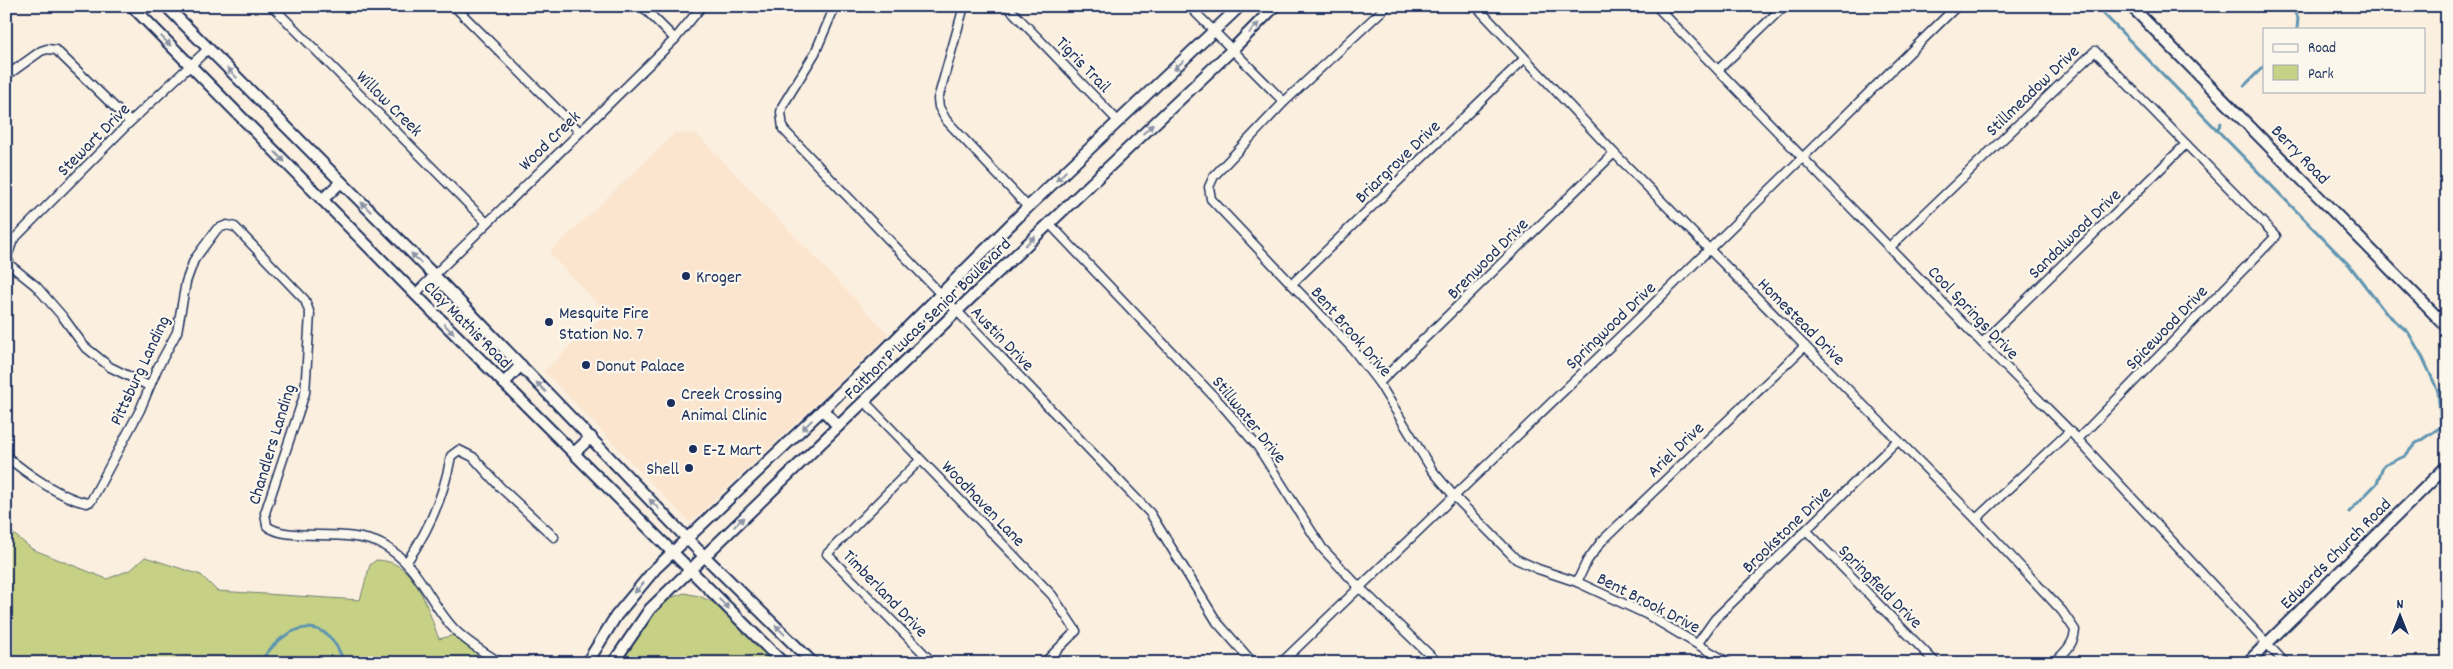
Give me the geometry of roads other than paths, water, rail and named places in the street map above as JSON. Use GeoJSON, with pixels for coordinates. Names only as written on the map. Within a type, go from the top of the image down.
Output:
{"type":"FeatureCollection","features":[{"type":"Feature","properties":{"kind":"street","name":"Clay Mathis Road"},"geometry":{"type":"LineString","coordinates":[[132,6],[504,384],[783,663]]}},
{"type":"Feature","properties":{"kind":"street","name":"Clay Mathis Road"},"geometry":{"type":"LineString","coordinates":[[166,6],[434,275],[704,556],[813,663]]}},
{"type":"Feature","properties":{"kind":"street","name":"Willow Creek"},"geometry":{"type":"LineString","coordinates":[[272,6],[486,222]]}},
{"type":"Feature","properties":{"kind":"street"},"geometry":{"type":"LineString","coordinates":[[454,6],[579,132]]}},
{"type":"Feature","properties":{"kind":"street"},"geometry":{"type":"LineString","coordinates":[[642,6],[675,39]]}},
{"type":"Feature","properties":{"kind":"street","name":"Wood Creek"},"geometry":{"type":"LineString","coordinates":[[415,294],[486,222],[675,39],[702,6]]}},
{"type":"Feature","properties":{"kind":"street","name":"Austin Drive"},"geometry":{"type":"LineString","coordinates":[[835,6],[815,53],[783,104],[781,120],[783,129],[1150,513],[1217,622],[1253,663]]}},
{"type":"Feature","properties":{"kind":"street"},"geometry":{"type":"LineString","coordinates":[[964,6],[940,88],[939,107],[946,120],[1028,207]]}},
{"type":"Feature","properties":{"kind":"street","name":"Tigris Trail"},"geometry":{"type":"LineString","coordinates":[[1008,6],[1118,121]]}},
{"type":"Feature","properties":{"kind":"street"},"geometry":{"type":"LineString","coordinates":[[1189,6],[1284,102]]}},
{"type":"Feature","properties":{"kind":"street","name":"Faithon P Lucas Senior Boulevard"},"geometry":{"type":"LineString","coordinates":[[587,663],[631,597],[673,553],[823,410],[1028,207],[1240,6]]}},
{"type":"Feature","properties":{"kind":"street","name":"Faithon P Lucas Senior Boulevard"},"geometry":{"type":"LineString","coordinates":[[614,663],[650,609],[957,311],[1233,49],[1274,6]]}},
{"type":"Feature","properties":{"kind":"street","name":"Bent Brook Drive"},"geometry":{"type":"LineString","coordinates":[[1387,6],[1284,102],[1214,176],[1210,183],[1210,192],[1216,204],[1352,348],[1379,383],[1432,470],[1454,496],[1516,559],[1538,570],[1577,582],[1646,614],[1729,663]]}},
{"type":"Feature","properties":{"kind":"street","name":"Homestead Drive"},"geometry":{"type":"LineString","coordinates":[[1476,6],[1524,60],[1614,153],[1976,519],[2071,622],[2075,630],[2074,638],[2071,645],[2054,663]]}},
{"type":"Feature","properties":{"kind":"street","name":"Cool Springs Drive"},"geometry":{"type":"LineString","coordinates":[[1656,6],[1982,343],[2078,439],[2286,663]]}},
{"type":"Feature","properties":{"kind":"street"},"geometry":{"type":"LineString","coordinates":[[1718,70],[1784,6]]}},
{"type":"Feature","properties":{"kind":"street","name":"Springwood Drive"},"geometry":{"type":"LineString","coordinates":[[1281,663],[1803,158],[1957,6]]}},
{"type":"Feature","properties":{"kind":"street","name":"Berry Road"},"geometry":{"type":"LineString","coordinates":[[2131,6],[2447,327]]}},
{"type":"Feature","properties":{"kind":"street"},"geometry":{"type":"LineString","coordinates":[[6,76],[42,51],[47,49],[56,50],[130,122]]}},
{"type":"Feature","properties":{"kind":"street","name":"Stewart Drive"},"geometry":{"type":"LineString","coordinates":[[7,257],[13,240],[130,122],[208,49]]}},
{"type":"Feature","properties":{"kind":"street","name":"Stillmeadow Drive"},"geometry":{"type":"LineString","coordinates":[[1890,248],[2095,51],[2276,236]]}},
{"type":"Feature","properties":{"kind":"street","name":"Briargrove Drive"},"geometry":{"type":"LineString","coordinates":[[1292,284],[1524,60]]}},
{"type":"Feature","properties":{"kind":"street","name":"Sandalwood Drive"},"geometry":{"type":"LineString","coordinates":[[1982,343],[2186,144]]}},
{"type":"Feature","properties":{"kind":"street","name":"Brenwood Drive"},"geometry":{"type":"LineString","coordinates":[[1379,383],[1614,153]]}},
{"type":"Feature","properties":{"kind":"street"},"geometry":{"type":"LineString","coordinates":[[322,200],[340,182]]}},
{"type":"Feature","properties":{"kind":"street","name":"Stillwater Drive"},"geometry":{"type":"LineString","coordinates":[[1049,223],[1221,404],[1274,471],[1322,548],[1359,587],[1438,663]]}},
{"type":"Feature","properties":{"kind":"street","name":"Pittsburg Landing"},"geometry":{"type":"LineString","coordinates":[[6,456],[47,485],[79,502],[87,503],[93,497],[109,464],[140,410],[149,386],[179,325],[189,271],[214,233],[220,227],[227,225]]}},
{"type":"Feature","properties":{"kind":"street","name":"Chandlers Landing"},"geometry":{"type":"LineString","coordinates":[[227,225],[235,227],[305,300],[310,314],[305,393],[266,513],[267,526],[271,529],[287,533],[358,536],[381,544],[406,563]]}},
{"type":"Feature","properties":{"kind":"street","name":"Spicewood Drive"},"geometry":{"type":"LineString","coordinates":[[2078,439],[2276,236]]}},
{"type":"Feature","properties":{"kind":"street"},"geometry":{"type":"LineString","coordinates":[[7,257],[10,265],[36,286],[58,310],[84,346],[110,367],[149,386]]}},
{"type":"Feature","properties":{"kind":"street","name":"Ariel Drive"},"geometry":{"type":"LineString","coordinates":[[1577,582],[1587,561],[1602,542],[1805,346]]}},
{"type":"Feature","properties":{"kind":"street"},"geometry":{"type":"LineString","coordinates":[[504,384],[521,366]]}},
{"type":"Feature","properties":{"kind":"street","name":"Woodhaven Lane"},"geometry":{"type":"LineString","coordinates":[[864,401],[1052,594],[1076,631],[1044,663]]}},
{"type":"Feature","properties":{"kind":"street"},"geometry":{"type":"LineString","coordinates":[[823,410],[838,426]]}},
{"type":"Feature","properties":{"kind":"street"},"geometry":{"type":"LineString","coordinates":[[1976,519],[2070,431]]}},
{"type":"Feature","properties":{"kind":"street"},"geometry":{"type":"LineString","coordinates":[[574,454],[590,437]]}},
{"type":"Feature","properties":{"kind":"street","name":"Brookstone Drive"},"geometry":{"type":"LineString","coordinates":[[1698,643],[1715,619],[1898,440]]}},
{"type":"Feature","properties":{"kind":"street"},"geometry":{"type":"LineString","coordinates":[[501,663],[456,632],[406,563],[426,533],[443,490],[451,456],[459,450],[473,457],[500,487],[554,537]]}},
{"type":"Feature","properties":{"kind":"street","name":"Timberland Drive"},"geometry":{"type":"LineString","coordinates":[[920,460],[827,554],[933,663]]}},
{"type":"Feature","properties":{"kind":"street","name":"Edwards Church Road"},"geometry":{"type":"LineString","coordinates":[[2246,663],[2447,466]]}},
{"type":"Feature","properties":{"kind":"street","name":"Springfield Drive"},"geometry":{"type":"LineString","coordinates":[[1806,530],[1936,663]]}},
{"type":"Feature","properties":{"kind":"waterway"},"geometry":{"type":"LineString","coordinates":[[2096,6],[2350,266],[2385,312],[2408,332],[2422,356],[2438,391],[2441,427],[2447,438]]}},
{"type":"Feature","properties":{"kind":"waterway"},"geometry":{"type":"LineString","coordinates":[[2290,6],[2298,18],[2297,28]]}},
{"type":"Feature","properties":{"kind":"waterway"},"geometry":{"type":"LineString","coordinates":[[2244,86],[2263,67]]}},
{"type":"Feature","properties":{"kind":"waterway"},"geometry":{"type":"LineString","coordinates":[[2217,130],[2221,123]]}},
{"type":"Feature","properties":{"kind":"waterway"},"geometry":{"type":"LineString","coordinates":[[2438,391],[2447,387]]}},
{"type":"Feature","properties":{"kind":"waterway"},"geometry":{"type":"LineString","coordinates":[[2349,512],[2377,483],[2383,466],[2405,456],[2415,444],[2441,427]]}},
{"type":"Feature","properties":{"kind":"waterway"},"geometry":{"type":"LineString","coordinates":[[260,663],[281,639],[305,628],[316,629],[327,635],[336,646],[344,663]]}},
{"type":"Feature","properties":{"kind":"place","name":"Kroger"},"geometry":{"type":"Point","coordinates":[686,276]}},
{"type":"Feature","properties":{"kind":"place","name":"Mesquite Fire Station No. 7"},"geometry":{"type":"Point","coordinates":[549,322]}},
{"type":"Feature","properties":{"kind":"place","name":"Donut Palace"},"geometry":{"type":"Point","coordinates":[586,365]}},
{"type":"Feature","properties":{"kind":"place","name":"Creek Crossing Animal Clinic"},"geometry":{"type":"Point","coordinates":[671,403]}},
{"type":"Feature","properties":{"kind":"place","name":"E-Z Mart"},"geometry":{"type":"Point","coordinates":[693,449]}},
{"type":"Feature","properties":{"kind":"place","name":"Shell"},"geometry":{"type":"Point","coordinates":[689,468]}}]}
